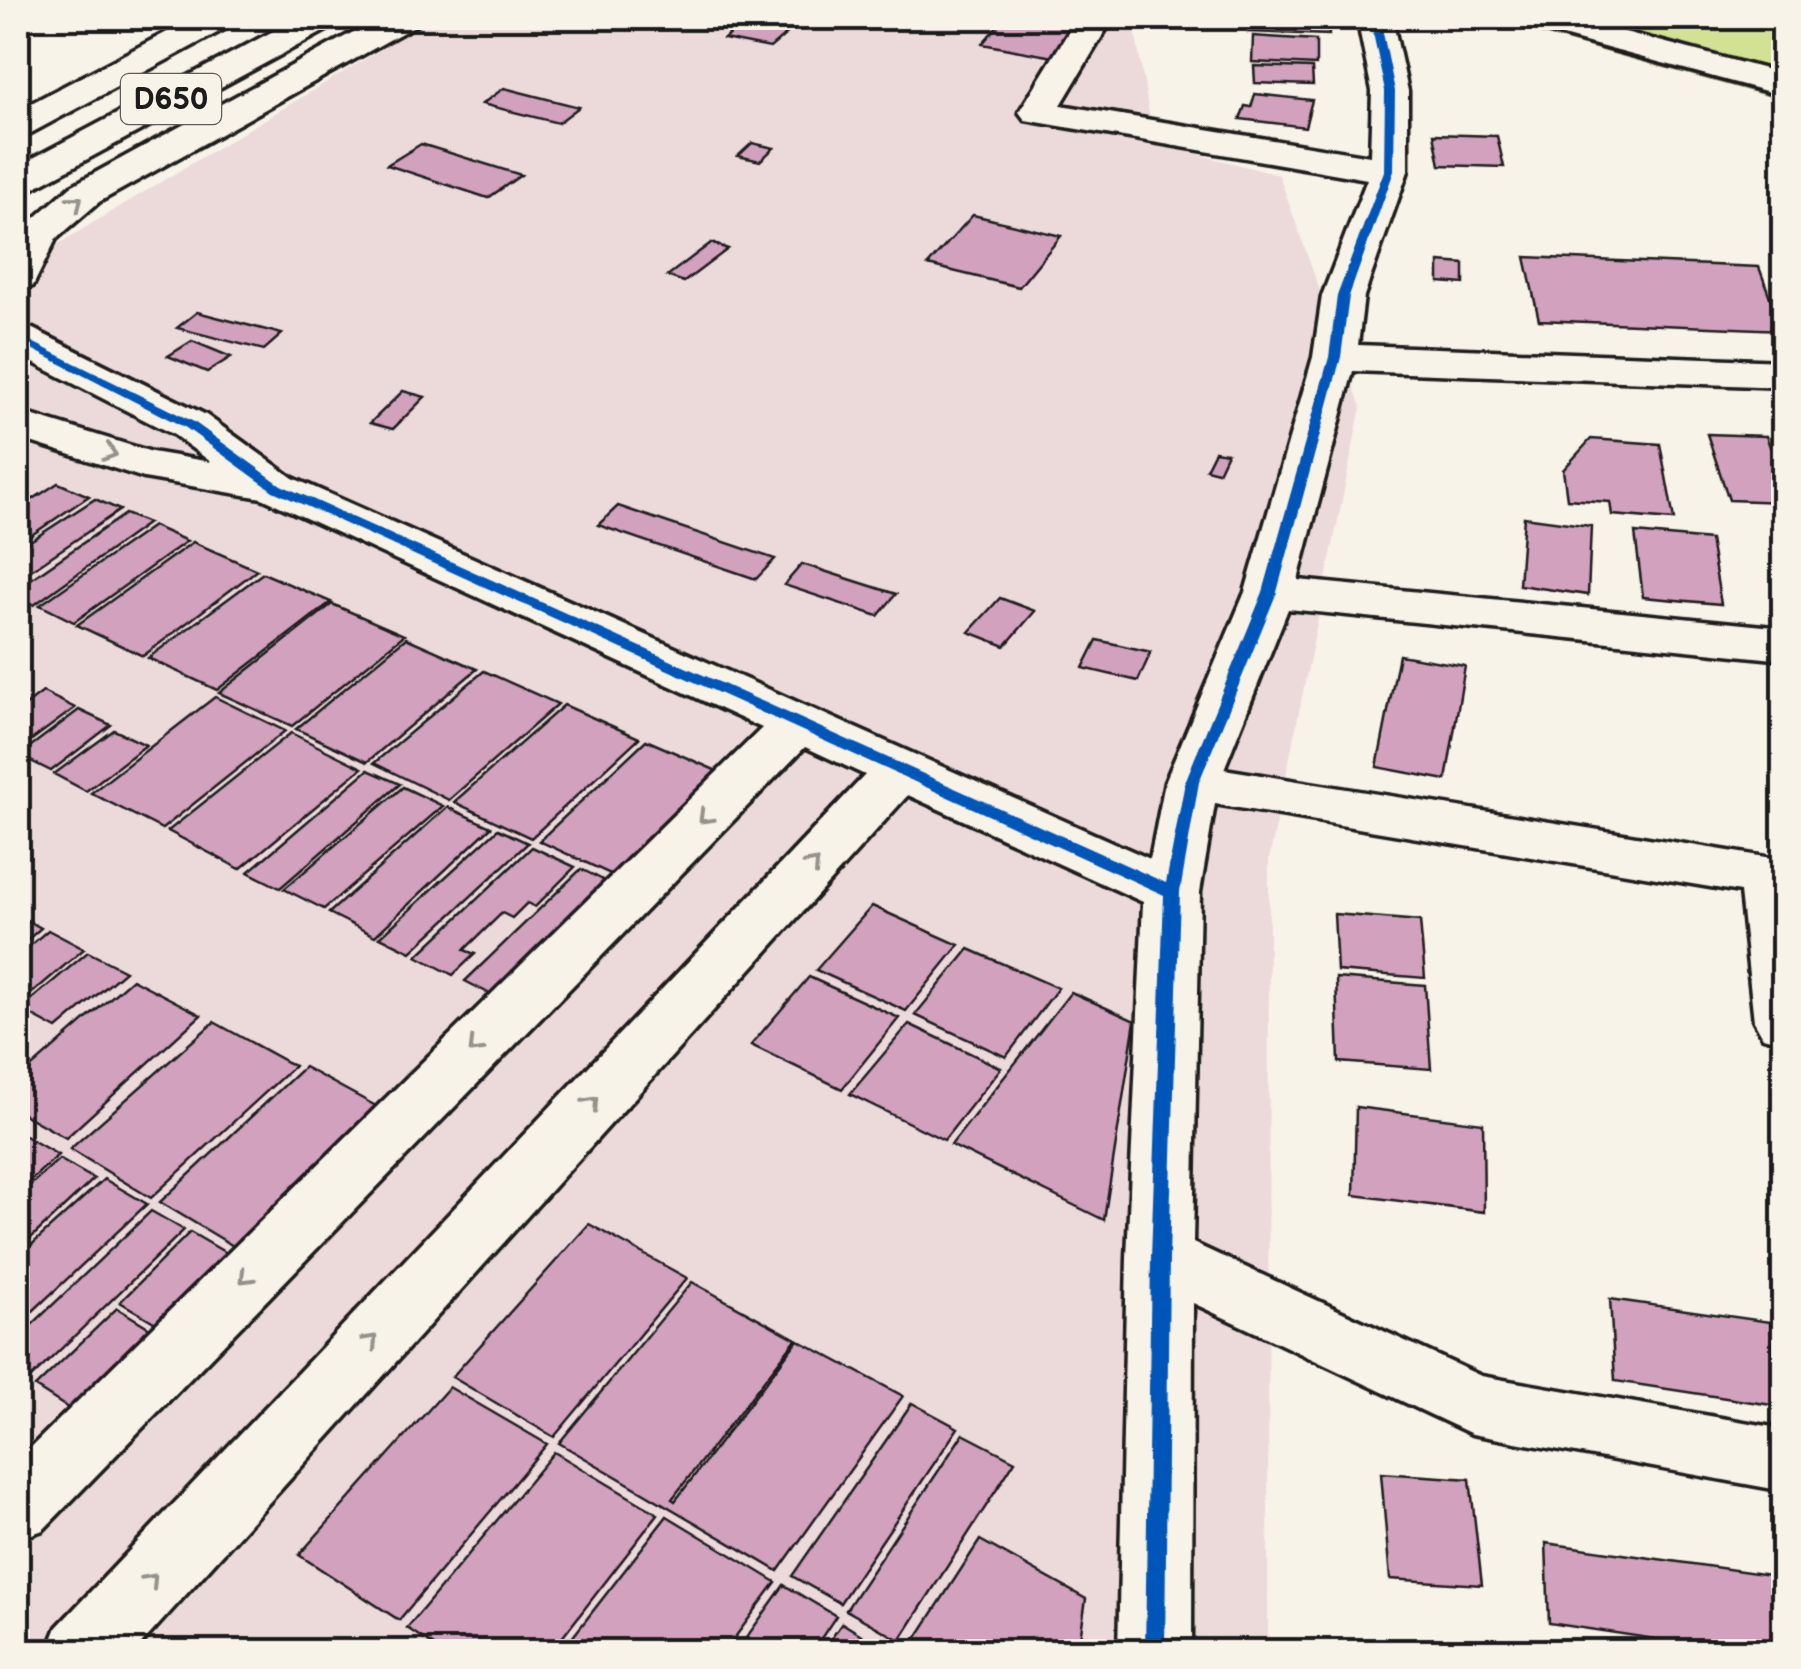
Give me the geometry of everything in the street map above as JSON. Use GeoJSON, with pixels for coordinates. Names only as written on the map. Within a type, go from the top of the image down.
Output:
{"type":"FeatureCollection","features":[{"type":"Feature","properties":{"kind":"main road","name":"D650"},"geometry":{"type":"LineString","coordinates":[[18,181],[324,18]]}},
{"type":"Feature","properties":{"kind":"main road"},"geometry":{"type":"LineString","coordinates":[[18,277],[38,233],[84,194],[404,18]]}},
{"type":"Feature","properties":{"kind":"main road"},"geometry":{"type":"LineString","coordinates":[[1095,18],[1038,112],[1389,171]]}},
{"type":"Feature","properties":{"kind":"main road"},"geometry":{"type":"LineString","coordinates":[[1155,1652],[1160,1257],[1172,892],[1192,782],[1270,592],[1335,357],[1343,296],[1389,171],[1390,91],[1375,18]]}},
{"type":"Feature","properties":{"kind":"main road"},"geometry":{"type":"LineString","coordinates":[[1534,18],[1784,85]]}},
{"type":"Feature","properties":{"kind":"main road","name":"D650"},"geometry":{"type":"LineString","coordinates":[[18,125],[208,20]]}},
{"type":"Feature","properties":{"kind":"main road"},"geometry":{"type":"LineString","coordinates":[[18,338],[190,425],[278,488],[1172,892]]}},
{"type":"Feature","properties":{"kind":"main road"},"geometry":{"type":"LineString","coordinates":[[1335,357],[1784,374]]}},
{"type":"Feature","properties":{"kind":"main road"},"geometry":{"type":"LineString","coordinates":[[29,438],[278,488]]}},
{"type":"Feature","properties":{"kind":"main road"},"geometry":{"type":"LineString","coordinates":[[1270,592],[1784,644]]}},
{"type":"Feature","properties":{"kind":"main road"},"geometry":{"type":"LineString","coordinates":[[18,1507],[798,723]]}},
{"type":"Feature","properties":{"kind":"main road"},"geometry":{"type":"LineString","coordinates":[[84,1652],[901,770]]}},
{"type":"Feature","properties":{"kind":"main road"},"geometry":{"type":"LineString","coordinates":[[1192,782],[1774,879],[1784,1020]]}},
{"type":"Feature","properties":{"kind":"main road"},"geometry":{"type":"LineString","coordinates":[[1160,1257],[1472,1404],[1784,1460]]}},
{"type":"Feature","properties":{"kind":"shaded area"},"geometry":{"type":"Polygon","coordinates":[[[433,18],[1133,18],[1154,143],[1279,175],[1361,407],[1269,860],[1268,1651],[18,1652],[18,268],[433,18]]]}},
{"type":"Feature","properties":{"kind":"green space"},"geometry":{"type":"Polygon","coordinates":[[[1486,18],[1783,18],[1783,99],[1486,18]]]}},
{"type":"Feature","properties":{"kind":"building"},"geometry":{"type":"Polygon","coordinates":[[[748,18],[805,18],[770,48],[724,39],[748,18]]]}},
{"type":"Feature","properties":{"kind":"building"},"geometry":{"type":"Polygon","coordinates":[[[1004,18],[1084,18],[1053,57],[982,44],[1004,18]]]}},
{"type":"Feature","properties":{"kind":"building"},"geometry":{"type":"Polygon","coordinates":[[[1152,18],[1217,18],[1208,28],[1152,18]]]}},
{"type":"Feature","properties":{"kind":"building"},"geometry":{"type":"Polygon","coordinates":[[[1247,18],[1328,18],[1329,35],[1248,32],[1247,18]]]}},
{"type":"Feature","properties":{"kind":"building"},"geometry":{"type":"Polygon","coordinates":[[[1253,36],[1316,40],[1316,65],[1252,62],[1253,36]]]}},
{"type":"Feature","properties":{"kind":"building"},"geometry":{"type":"Polygon","coordinates":[[[1254,66],[1312,68],[1313,85],[1255,83],[1254,66]]]}},
{"type":"Feature","properties":{"kind":"building"},"geometry":{"type":"Polygon","coordinates":[[[504,88],[579,107],[558,123],[482,104],[504,88]]]}},
{"type":"Feature","properties":{"kind":"building"},"geometry":{"type":"Polygon","coordinates":[[[1255,94],[1312,100],[1305,127],[1240,119],[1245,106],[1251,107],[1255,94]]]}},
{"type":"Feature","properties":{"kind":"building"},"geometry":{"type":"Polygon","coordinates":[[[1434,134],[1497,136],[1504,167],[1440,165],[1434,134]]]}},
{"type":"Feature","properties":{"kind":"building"},"geometry":{"type":"Polygon","coordinates":[[[752,143],[774,148],[760,161],[738,156],[752,143]]]}},
{"type":"Feature","properties":{"kind":"building"},"geometry":{"type":"Polygon","coordinates":[[[421,144],[521,175],[488,198],[387,165],[421,144]]]}},
{"type":"Feature","properties":{"kind":"building"},"geometry":{"type":"Polygon","coordinates":[[[973,215],[1061,236],[1019,287],[928,265],[973,215]]]}},
{"type":"Feature","properties":{"kind":"building"},"geometry":{"type":"Polygon","coordinates":[[[711,243],[728,249],[684,282],[667,276],[711,243]]]}},
{"type":"Feature","properties":{"kind":"building"},"geometry":{"type":"Polygon","coordinates":[[[1525,257],[1759,267],[1782,330],[1539,320],[1525,257]]]}},
{"type":"Feature","properties":{"kind":"building"},"geometry":{"type":"Polygon","coordinates":[[[1439,262],[1464,264],[1464,284],[1439,282],[1439,262]]]}},
{"type":"Feature","properties":{"kind":"building"},"geometry":{"type":"Polygon","coordinates":[[[197,312],[282,334],[264,350],[177,328],[197,312]]]}},
{"type":"Feature","properties":{"kind":"building"},"geometry":{"type":"Polygon","coordinates":[[[192,341],[231,357],[207,372],[168,356],[192,341]]]}},
{"type":"Feature","properties":{"kind":"building"},"geometry":{"type":"Polygon","coordinates":[[[403,391],[425,397],[393,429],[370,423],[403,391]]]}},
{"type":"Feature","properties":{"kind":"building"},"geometry":{"type":"Polygon","coordinates":[[[1707,434],[1766,436],[1784,483],[1784,502],[1729,500],[1707,434]]]}},
{"type":"Feature","properties":{"kind":"building"},"geometry":{"type":"Polygon","coordinates":[[[1591,439],[1660,444],[1674,520],[1612,515],[1610,502],[1567,499],[1563,470],[1591,439]]]}},
{"type":"Feature","properties":{"kind":"building"},"geometry":{"type":"Polygon","coordinates":[[[1215,451],[1227,453],[1218,472],[1206,469],[1215,451]]]}},
{"type":"Feature","properties":{"kind":"building"},"geometry":{"type":"Polygon","coordinates":[[[58,483],[89,496],[30,536],[18,531],[18,509],[58,483]]]}},
{"type":"Feature","properties":{"kind":"building"},"geometry":{"type":"Polygon","coordinates":[[[95,499],[120,510],[18,579],[18,549],[95,499]]]}},
{"type":"Feature","properties":{"kind":"building"},"geometry":{"type":"Polygon","coordinates":[[[618,506],[775,559],[756,579],[598,525],[618,506]]]}},
{"type":"Feature","properties":{"kind":"building"},"geometry":{"type":"Polygon","coordinates":[[[125,514],[148,523],[34,605],[18,597],[18,588],[125,514]]]}},
{"type":"Feature","properties":{"kind":"building"},"geometry":{"type":"Polygon","coordinates":[[[1524,517],[1591,526],[1588,595],[1519,585],[1524,517]]]}},
{"type":"Feature","properties":{"kind":"building"},"geometry":{"type":"Polygon","coordinates":[[[153,526],[187,541],[74,622],[40,605],[153,526]]]}},
{"type":"Feature","properties":{"kind":"building"},"geometry":{"type":"Polygon","coordinates":[[[1635,533],[1710,540],[1721,604],[1643,597],[1635,533]]]}},
{"type":"Feature","properties":{"kind":"building"},"geometry":{"type":"Polygon","coordinates":[[[193,542],[257,570],[143,656],[77,625],[193,542]]]}},
{"type":"Feature","properties":{"kind":"building"},"geometry":{"type":"Polygon","coordinates":[[[802,564],[896,594],[878,616],[784,585],[802,564]]]}},
{"type":"Feature","properties":{"kind":"building"},"geometry":{"type":"Polygon","coordinates":[[[263,573],[331,602],[217,690],[148,658],[263,573]]]}},
{"type":"Feature","properties":{"kind":"building"},"geometry":{"type":"Polygon","coordinates":[[[1000,598],[1035,611],[1005,646],[969,632],[1000,598]]]}},
{"type":"Feature","properties":{"kind":"building"},"geometry":{"type":"Polygon","coordinates":[[[332,604],[404,635],[292,726],[219,693],[332,604]]]}},
{"type":"Feature","properties":{"kind":"building"},"geometry":{"type":"Polygon","coordinates":[[[406,638],[477,669],[367,762],[296,729],[406,638]]]}},
{"type":"Feature","properties":{"kind":"building"},"geometry":{"type":"Polygon","coordinates":[[[1097,640],[1151,652],[1138,681],[1083,668],[1097,640]]]}},
{"type":"Feature","properties":{"kind":"building"},"geometry":{"type":"Polygon","coordinates":[[[1399,655],[1465,666],[1446,780],[1377,767],[1399,655]]]}},
{"type":"Feature","properties":{"kind":"building"},"geometry":{"type":"Polygon","coordinates":[[[484,671],[558,704],[449,800],[374,763],[484,671]]]}},
{"type":"Feature","properties":{"kind":"building"},"geometry":{"type":"Polygon","coordinates":[[[43,692],[75,708],[18,750],[18,711],[43,692]]]}},
{"type":"Feature","properties":{"kind":"building"},"geometry":{"type":"Polygon","coordinates":[[[215,697],[285,731],[162,829],[91,793],[215,697]]]}},
{"type":"Feature","properties":{"kind":"building"},"geometry":{"type":"Polygon","coordinates":[[[564,705],[639,738],[531,838],[454,802],[564,705]]]}},
{"type":"Feature","properties":{"kind":"building"},"geometry":{"type":"Polygon","coordinates":[[[79,710],[111,725],[51,771],[19,755],[79,710]]]}},
{"type":"Feature","properties":{"kind":"building"},"geometry":{"type":"Polygon","coordinates":[[[114,730],[146,745],[86,791],[54,774],[114,730]]]}},
{"type":"Feature","properties":{"kind":"building"},"geometry":{"type":"Polygon","coordinates":[[[291,733],[362,768],[240,869],[168,831],[291,733]]]}},
{"type":"Feature","properties":{"kind":"building"},"geometry":{"type":"Polygon","coordinates":[[[646,740],[724,774],[619,878],[539,841],[646,740]]]}},
{"type":"Feature","properties":{"kind":"building"},"geometry":{"type":"Polygon","coordinates":[[[368,770],[400,784],[280,888],[248,872],[368,770]]]}},
{"type":"Feature","properties":{"kind":"building"},"geometry":{"type":"Polygon","coordinates":[[[403,787],[443,806],[324,909],[284,889],[403,787]]]}},
{"type":"Feature","properties":{"kind":"building"},"geometry":{"type":"Polygon","coordinates":[[[447,807],[491,827],[375,936],[329,913],[447,807]]]}},
{"type":"Feature","properties":{"kind":"building"},"geometry":{"type":"Polygon","coordinates":[[[498,829],[528,843],[411,952],[380,937],[498,829]]]}},
{"type":"Feature","properties":{"kind":"building"},"geometry":{"type":"Polygon","coordinates":[[[532,847],[575,867],[535,907],[527,903],[512,918],[502,913],[464,950],[475,954],[453,975],[417,956],[532,847]]]}},
{"type":"Feature","properties":{"kind":"building"},"geometry":{"type":"Polygon","coordinates":[[[581,869],[615,886],[500,999],[465,981],[581,869]]]}},
{"type":"Feature","properties":{"kind":"building"},"geometry":{"type":"Polygon","coordinates":[[[872,906],[959,945],[906,1011],[816,970],[872,906]]]}},
{"type":"Feature","properties":{"kind":"building"},"geometry":{"type":"Polygon","coordinates":[[[1334,914],[1420,921],[1425,978],[1337,971],[1334,914]]]}},
{"type":"Feature","properties":{"kind":"building"},"geometry":{"type":"Polygon","coordinates":[[[18,915],[41,928],[18,948],[18,915]]]}},
{"type":"Feature","properties":{"kind":"building"},"geometry":{"type":"Polygon","coordinates":[[[48,930],[84,949],[18,1005],[18,956],[48,930]]]}},
{"type":"Feature","properties":{"kind":"building"},"geometry":{"type":"Polygon","coordinates":[[[969,949],[1058,988],[1006,1057],[915,1015],[969,949]]]}},
{"type":"Feature","properties":{"kind":"building"},"geometry":{"type":"Polygon","coordinates":[[[88,952],[125,971],[57,1029],[20,1009],[88,952]]]}},
{"type":"Feature","properties":{"kind":"building"},"geometry":{"type":"Polygon","coordinates":[[[809,977],[899,1018],[842,1089],[751,1045],[809,977]]]}},
{"type":"Feature","properties":{"kind":"building"},"geometry":{"type":"Polygon","coordinates":[[[1336,978],[1425,985],[1431,1069],[1339,1062],[1336,978]]]}},
{"type":"Feature","properties":{"kind":"building"},"geometry":{"type":"Polygon","coordinates":[[[132,979],[201,1015],[66,1138],[18,1111],[18,1079],[132,979]]]}},
{"type":"Feature","properties":{"kind":"building"},"geometry":{"type":"Polygon","coordinates":[[[1071,992],[1135,1021],[1104,1220],[951,1145],[1071,992]]]}},
{"type":"Feature","properties":{"kind":"building"},"geometry":{"type":"Polygon","coordinates":[[[214,1022],[294,1066],[151,1198],[70,1149],[214,1022]]]}},
{"type":"Feature","properties":{"kind":"building"},"geometry":{"type":"Polygon","coordinates":[[[909,1024],[1001,1068],[944,1140],[850,1094],[909,1024]]]}},
{"type":"Feature","properties":{"kind":"building"},"geometry":{"type":"Polygon","coordinates":[[[304,1067],[387,1112],[245,1253],[160,1202],[304,1067]]]}},
{"type":"Feature","properties":{"kind":"building"},"geometry":{"type":"Polygon","coordinates":[[[1356,1107],[1483,1123],[1484,1212],[1354,1195],[1356,1107]]]}},
{"type":"Feature","properties":{"kind":"building"},"geometry":{"type":"Polygon","coordinates":[[[18,1132],[58,1155],[18,1192],[18,1132]]]}},
{"type":"Feature","properties":{"kind":"building"},"geometry":{"type":"Polygon","coordinates":[[[59,1159],[94,1179],[18,1250],[18,1196],[59,1159]]]}},
{"type":"Feature","properties":{"kind":"building"},"geometry":{"type":"Polygon","coordinates":[[[104,1179],[147,1204],[18,1325],[18,1257],[104,1179]]]}},
{"type":"Feature","properties":{"kind":"building"},"geometry":{"type":"Polygon","coordinates":[[[151,1211],[184,1230],[27,1382],[18,1376],[18,1338],[151,1211]]]}},
{"type":"Feature","properties":{"kind":"building"},"geometry":{"type":"Polygon","coordinates":[[[589,1224],[687,1278],[554,1437],[452,1377],[589,1224]]]}},
{"type":"Feature","properties":{"kind":"building"},"geometry":{"type":"Polygon","coordinates":[[[190,1232],[240,1261],[171,1332],[120,1302],[190,1232]]]}},
{"type":"Feature","properties":{"kind":"building"},"geometry":{"type":"Polygon","coordinates":[[[692,1282],[796,1339],[672,1499],[675,1501],[798,1340],[903,1396],[778,1571],[559,1443],[692,1282]]]}},
{"type":"Feature","properties":{"kind":"building"},"geometry":{"type":"Polygon","coordinates":[[[1610,1299],[1770,1322],[1778,1406],[1615,1381],[1610,1299]]]}},
{"type":"Feature","properties":{"kind":"building"},"geometry":{"type":"Polygon","coordinates":[[[117,1308],[163,1336],[82,1417],[35,1387],[117,1308]]]}},
{"type":"Feature","properties":{"kind":"building"},"geometry":{"type":"Polygon","coordinates":[[[449,1387],[547,1444],[399,1620],[299,1555],[449,1387]]]}},
{"type":"Feature","properties":{"kind":"building"},"geometry":{"type":"Polygon","coordinates":[[[912,1403],[958,1428],[840,1603],[792,1576],[912,1403]]]}},
{"type":"Feature","properties":{"kind":"building"},"geometry":{"type":"Polygon","coordinates":[[[963,1434],[1015,1461],[900,1640],[846,1610],[963,1434]]]}},
{"type":"Feature","properties":{"kind":"building"},"geometry":{"type":"Polygon","coordinates":[[[554,1452],[658,1514],[551,1652],[443,1652],[407,1628],[554,1452]]]}},
{"type":"Feature","properties":{"kind":"building"},"geometry":{"type":"Polygon","coordinates":[[[1381,1473],[1470,1479],[1482,1585],[1390,1579],[1381,1473]]]}},
{"type":"Feature","properties":{"kind":"building"},"geometry":{"type":"Polygon","coordinates":[[[667,1516],[776,1582],[724,1652],[561,1652],[667,1516]]]}},
{"type":"Feature","properties":{"kind":"building"},"geometry":{"type":"Polygon","coordinates":[[[980,1540],[1086,1599],[1078,1652],[910,1648],[980,1540]]]}},
{"type":"Feature","properties":{"kind":"building"},"geometry":{"type":"Polygon","coordinates":[[[1546,1543],[1784,1577],[1784,1652],[1741,1652],[1549,1623],[1546,1543]]]}},
{"type":"Feature","properties":{"kind":"building"},"geometry":{"type":"Polygon","coordinates":[[[784,1585],[836,1616],[812,1652],[736,1652],[784,1585]]]}},
{"type":"Feature","properties":{"kind":"building"},"geometry":{"type":"Polygon","coordinates":[[[842,1623],[889,1652],[822,1652],[842,1623]]]}},
{"type":"Feature","properties":{"kind":"cycle path"},"geometry":{"type":"LineString","coordinates":[[1155,1652],[1160,1257],[1172,892],[1192,782],[1270,592],[1335,357],[1343,296],[1389,171],[1390,91],[1375,18]]}},
{"type":"Feature","properties":{"kind":"cycle path"},"geometry":{"type":"LineString","coordinates":[[18,338],[190,425],[277,488],[1172,892]]}}]}
